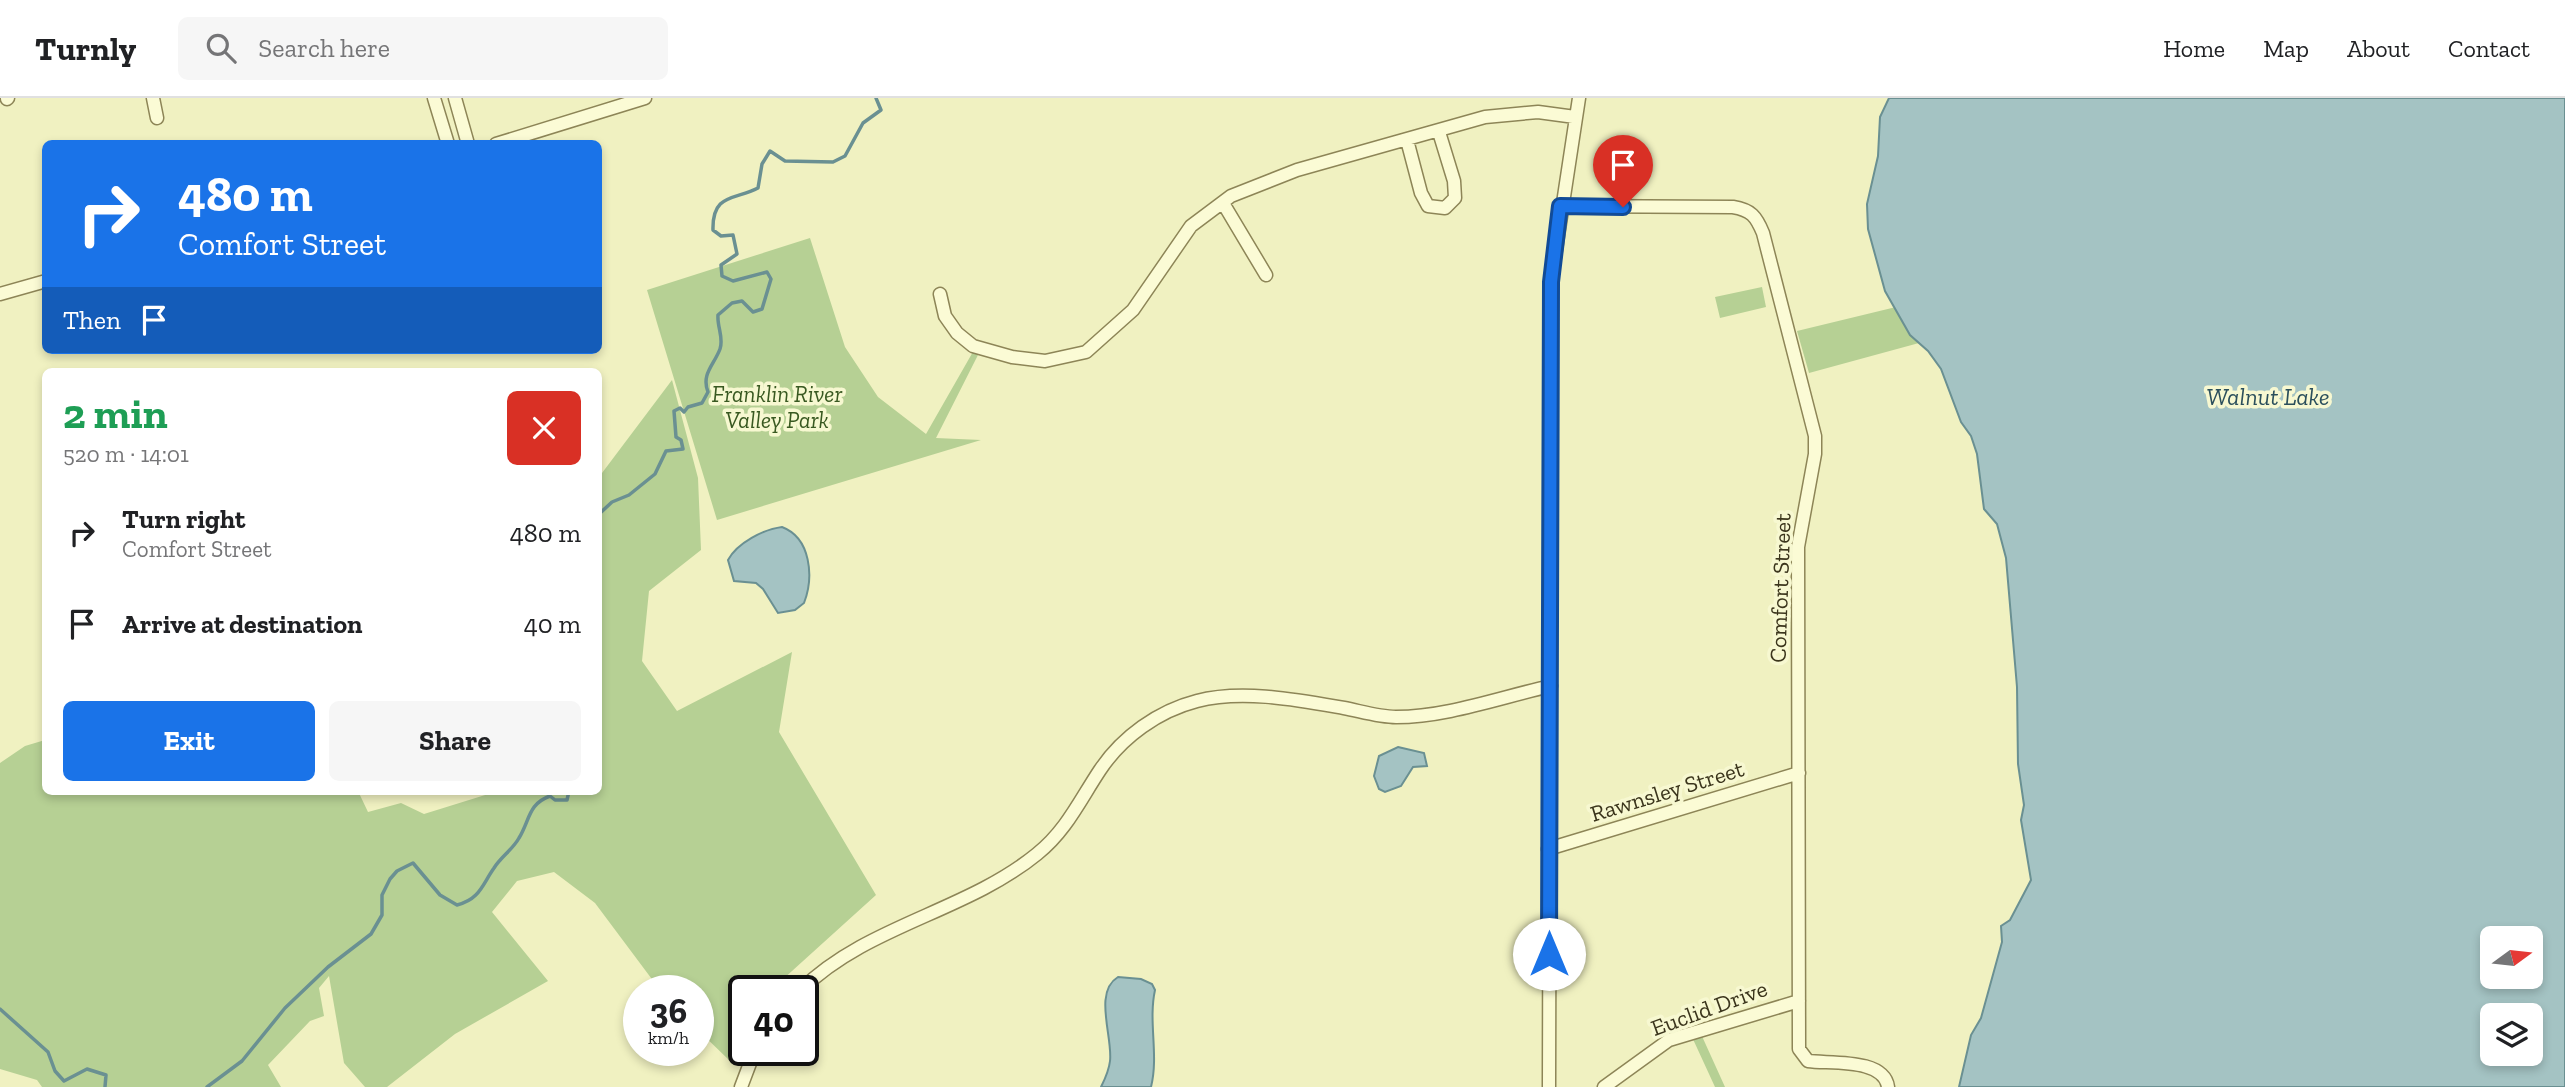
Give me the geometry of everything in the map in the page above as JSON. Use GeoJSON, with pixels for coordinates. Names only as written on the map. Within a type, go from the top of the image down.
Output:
{"type":"FeatureCollection","features":[{"type":"Feature","properties":{"kind":"street"},"geometry":{"type":"LineString","coordinates":[[153,98],[157,118]]}},
{"type":"Feature","properties":{"kind":"street"},"geometry":{"type":"LineString","coordinates":[[434,98],[447,140]]}},
{"type":"Feature","properties":{"kind":"street"},"geometry":{"type":"LineString","coordinates":[[455,98],[467,140]]}},
{"type":"Feature","properties":{"kind":"street"},"geometry":{"type":"LineString","coordinates":[[509,140],[645,98]]}},
{"type":"Feature","properties":{"kind":"street"},"geometry":{"type":"LineString","coordinates":[[1549,1087],[1551,282],[1560,206],[1579,98]]}},
{"type":"Feature","properties":{"kind":"street"},"geometry":{"type":"LineString","coordinates":[[940,294],[945,316],[957,333],[974,346],[1012,357],[1045,361],[1086,352],[1133,310],[1158,270],[1191,226],[1231,196],[1297,170],[1485,117],[1538,112],[1575,117]]}},
{"type":"Feature","properties":{"kind":"street"},"geometry":{"type":"LineString","coordinates":[[1407,140],[1421,193],[1428,206],[1445,208],[1455,198],[1454,181],[1439,131]]}},
{"type":"Feature","properties":{"kind":"street"},"geometry":{"type":"LineString","coordinates":[[1223,203],[1266,275]]}},
{"type":"Feature","properties":{"kind":"street","name":"Comfort Street"},"geometry":{"type":"LineString","coordinates":[[1560,206],[1733,207],[1748,209],[1758,219],[1815,436],[1815,454],[1798,547],[1799,1049],[1808,1061],[1869,1067],[1880,1072],[1888,1087]]}},
{"type":"Feature","properties":{"kind":"street"},"geometry":{"type":"LineString","coordinates":[[0,294],[42,282]]}},
{"type":"Feature","properties":{"kind":"street"},"geometry":{"type":"LineString","coordinates":[[818,975],[863,945],[957,902],[1018,870],[1058,836],[1101,768],[1124,742],[1161,715],[1179,707],[1220,697],[1289,700],[1393,717],[1428,715],[1551,686]]}},
{"type":"Feature","properties":{"kind":"street","name":"Rawnsley Street"},"geometry":{"type":"LineString","coordinates":[[1548,849],[1799,773]]}},
{"type":"Feature","properties":{"kind":"street","name":"Euclid Drive"},"geometry":{"type":"LineString","coordinates":[[1604,1087],[1669,1041],[1798,1001]]}},
{"type":"Feature","properties":{"kind":"street"},"geometry":{"type":"LineString","coordinates":[[741,1087],[749,1066]]}},
{"type":"Feature","properties":{"kind":"green space","name":"Franklin River Valley Park"},"geometry":{"type":"Polygon","coordinates":[[[810,238],[845,347],[878,397],[926,434],[974,350],[979,353],[936,438],[981,440],[717,520],[647,290],[810,238]]]}},
{"type":"Feature","properties":{"kind":"green space"},"geometry":{"type":"Polygon","coordinates":[[[1762,287],[1766,307],[1720,318],[1715,297],[1762,287]]]}},
{"type":"Feature","properties":{"kind":"green space"},"geometry":{"type":"Polygon","coordinates":[[[1896,307],[1910,335],[1919,343],[1809,373],[1797,331],[1896,307]]]}},
{"type":"Feature","properties":{"kind":"green space"},"geometry":{"type":"Polygon","coordinates":[[[672,380],[698,478],[701,550],[649,591],[642,661],[677,711],[792,652],[779,732],[876,895],[788,975],[728,975],[728,1059],[714,1046],[714,975],[649,975],[595,903],[554,872],[517,881],[492,912],[548,981],[455,1034],[387,1087],[365,1087],[344,1063],[329,976],[319,988],[324,1016],[310,1021],[268,1065],[281,1087],[42,1087],[37,1080],[0,1069],[0,763],[25,746],[42,741],[42,795],[360,795],[368,812],[401,803],[424,814],[485,795],[602,795],[602,473],[672,380]]]}},
{"type":"Feature","properties":{"kind":"green space"},"geometry":{"type":"Polygon","coordinates":[[[1701,1034],[1725,1087],[1715,1087],[1692,1037],[1701,1034]]]}},
{"type":"Feature","properties":{"kind":"water","name":"Walnut Lake"},"geometry":{"type":"Polygon","coordinates":[[[1889,98],[2565,98],[2565,1087],[1959,1087],[1971,1035],[1981,1018],[2002,942],[2001,926],[2010,920],[2031,880],[2021,820],[2024,805],[2018,764],[2017,687],[2006,558],[1997,524],[1984,509],[1977,454],[1971,436],[1961,422],[1941,369],[1928,351],[1910,335],[1885,291],[1868,229],[1867,204],[1878,156],[1880,117],[1889,98]]]}},
{"type":"Feature","properties":{"kind":"water"},"geometry":{"type":"Polygon","coordinates":[[[782,527],[792,532],[804,549],[808,559],[809,582],[804,603],[795,610],[778,613],[756,583],[734,581],[728,560],[752,538],[782,527]]]}},
{"type":"Feature","properties":{"kind":"water"},"geometry":{"type":"Polygon","coordinates":[[[1398,747],[1424,753],[1427,766],[1413,767],[1401,786],[1385,792],[1379,789],[1374,776],[1379,756],[1398,747]]]}},
{"type":"Feature","properties":{"kind":"water"},"geometry":{"type":"Polygon","coordinates":[[[1118,977],[1141,979],[1152,984],[1155,990],[1151,1087],[1101,1087],[1110,1061],[1105,1004],[1111,984],[1118,977]]]}},
{"type":"Feature","properties":{"kind":"waterway"},"geometry":{"type":"LineString","coordinates":[[602,511],[612,502],[629,495],[655,474],[666,451],[683,449],[681,440],[676,437],[674,411],[680,408],[684,412],[688,407],[702,403],[708,392],[707,375],[721,345],[718,315],[732,303],[742,301],[753,312],[762,309],[771,279],[767,272],[733,281],[722,276],[721,265],[737,254],[733,235],[721,236],[713,230],[716,210],[726,200],[758,188],[762,164],[770,151],[785,161],[833,162],[845,156],[863,123],[881,110],[876,98]]}},
{"type":"Feature","properties":{"kind":"waterway"},"geometry":{"type":"LineString","coordinates":[[207,1087],[242,1061],[285,1008],[328,967],[371,934],[382,915],[382,895],[397,871],[413,863],[440,895],[457,905],[465,902],[480,891],[497,864],[516,842],[537,803],[550,796],[555,800],[567,800],[568,795]]}},
{"type":"Feature","properties":{"kind":"waterway"},"geometry":{"type":"LineString","coordinates":[[0,1009],[48,1052],[55,1071],[64,1081],[87,1069],[106,1075],[105,1087]]}},
{"type":"Feature","properties":{"kind":"route"},"geometry":{"type":"LineString","coordinates":[[1549,954],[1551,282],[1560,206],[1623,207]]}}]}
